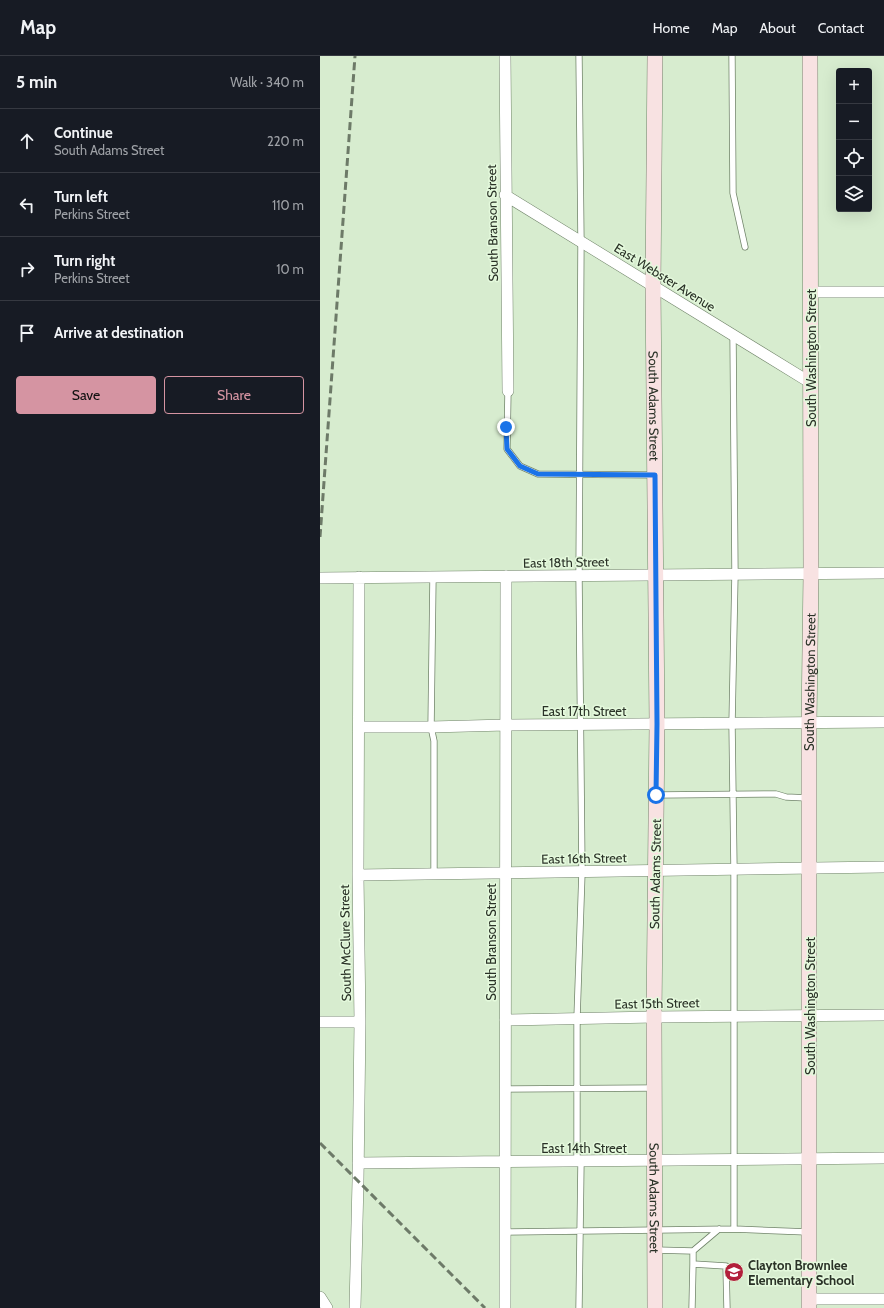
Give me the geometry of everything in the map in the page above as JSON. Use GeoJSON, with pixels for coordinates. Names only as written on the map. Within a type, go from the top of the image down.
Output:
{"type":"FeatureCollection","features":[{"type":"Feature","properties":{"kind":"main road","name":"South Adams Street"},"geometry":{"type":"LineString","coordinates":[[655,56],[653,286],[657,724],[654,1017],[655,1308]]}},
{"type":"Feature","properties":{"kind":"main road","name":"South Washington Street"},"geometry":{"type":"LineString","coordinates":[[809,1304],[809,723],[812,292],[810,56]]}},
{"type":"Feature","properties":{"kind":"street","name":"South Branson Street"},"geometry":{"type":"LineString","coordinates":[[505,56],[508,391]]}},
{"type":"Feature","properties":{"kind":"street","name":"East Webster Avenue"},"geometry":{"type":"LineString","coordinates":[[506,195],[811,383]]}},
{"type":"Feature","properties":{"kind":"street"},"geometry":{"type":"LineString","coordinates":[[812,292],[884,292]]}},
{"type":"Feature","properties":{"kind":"street","name":"East 18th Street"},"geometry":{"type":"LineString","coordinates":[[320,578],[884,573]]}},
{"type":"Feature","properties":{"kind":"street","name":"South Branson Street"},"geometry":{"type":"LineString","coordinates":[[505,1308],[506,576]]}},
{"type":"Feature","properties":{"kind":"street","name":"South McClure Street"},"geometry":{"type":"LineString","coordinates":[[355,1308],[360,1022],[358,875],[358,577]]}},
{"type":"Feature","properties":{"kind":"street","name":"East 17th Street"},"geometry":{"type":"LineString","coordinates":[[359,727],[884,722]]}},
{"type":"Feature","properties":{"kind":"street","name":"East 16th Street"},"geometry":{"type":"LineString","coordinates":[[358,875],[884,867]]}},
{"type":"Feature","properties":{"kind":"street","name":"East 15th Street"},"geometry":{"type":"LineString","coordinates":[[505,1020],[884,1015]]}},
{"type":"Feature","properties":{"kind":"street"},"geometry":{"type":"LineString","coordinates":[[320,1022],[360,1022]]}},
{"type":"Feature","properties":{"kind":"street","name":"East 14th Street"},"geometry":{"type":"LineString","coordinates":[[358,1163],[884,1158]]}},
{"type":"Feature","properties":{"kind":"street"},"geometry":{"type":"LineString","coordinates":[[320,1297],[327,1308]]}},
{"type":"Feature","properties":{"kind":"street"},"geometry":{"type":"LineString","coordinates":[[809,1304],[884,1299]]}},
{"type":"Feature","properties":{"kind":"lane"},"geometry":{"type":"LineString","coordinates":[[579,56],[581,241],[579,576],[582,872],[577,1018],[580,1231],[579,1308]]}},
{"type":"Feature","properties":{"kind":"lane"},"geometry":{"type":"LineString","coordinates":[[732,56],[733,193],[745,248]]}},
{"type":"Feature","properties":{"kind":"lane"},"geometry":{"type":"LineString","coordinates":[[733,336],[735,574],[732,724],[735,1016],[734,1229]]}},
{"type":"Feature","properties":{"kind":"lane"},"geometry":{"type":"LineString","coordinates":[[508,391],[506,427],[507,449],[520,466],[538,474],[655,475]]}},
{"type":"Feature","properties":{"kind":"lane"},"geometry":{"type":"LineString","coordinates":[[433,577],[431,727],[434,741],[434,874]]}},
{"type":"Feature","properties":{"kind":"lane"},"geometry":{"type":"LineString","coordinates":[[656,795],[776,794],[786,797],[810,798]]}},
{"type":"Feature","properties":{"kind":"lane"},"geometry":{"type":"LineString","coordinates":[[505,1089],[655,1088]]}},
{"type":"Feature","properties":{"kind":"lane"},"geometry":{"type":"LineString","coordinates":[[655,1250],[693,1251],[719,1229]]}},
{"type":"Feature","properties":{"kind":"lane"},"geometry":{"type":"LineString","coordinates":[[504,1232],[734,1229],[809,1232]]}},
{"type":"Feature","properties":{"kind":"lane"},"geometry":{"type":"LineString","coordinates":[[692,1308],[693,1251]]}},
{"type":"Feature","properties":{"kind":"lane"},"geometry":{"type":"LineString","coordinates":[[693,1264],[726,1266],[727,1308]]}},
{"type":"Feature","properties":{"kind":"railway"},"geometry":{"type":"LineString","coordinates":[[320,537],[355,56]]}},
{"type":"Feature","properties":{"kind":"railway"},"geometry":{"type":"LineString","coordinates":[[320,1143],[485,1308]]}},
{"type":"Feature","properties":{"kind":"place","name":"Clayton Brownlee Elementary School"},"geometry":{"type":"Point","coordinates":[734,1272]}},
{"type":"Feature","properties":{"kind":"route"},"geometry":{"type":"LineString","coordinates":[[506,427],[507,449],[520,466],[538,474],[655,475],[657,724],[656,795]]}}]}
